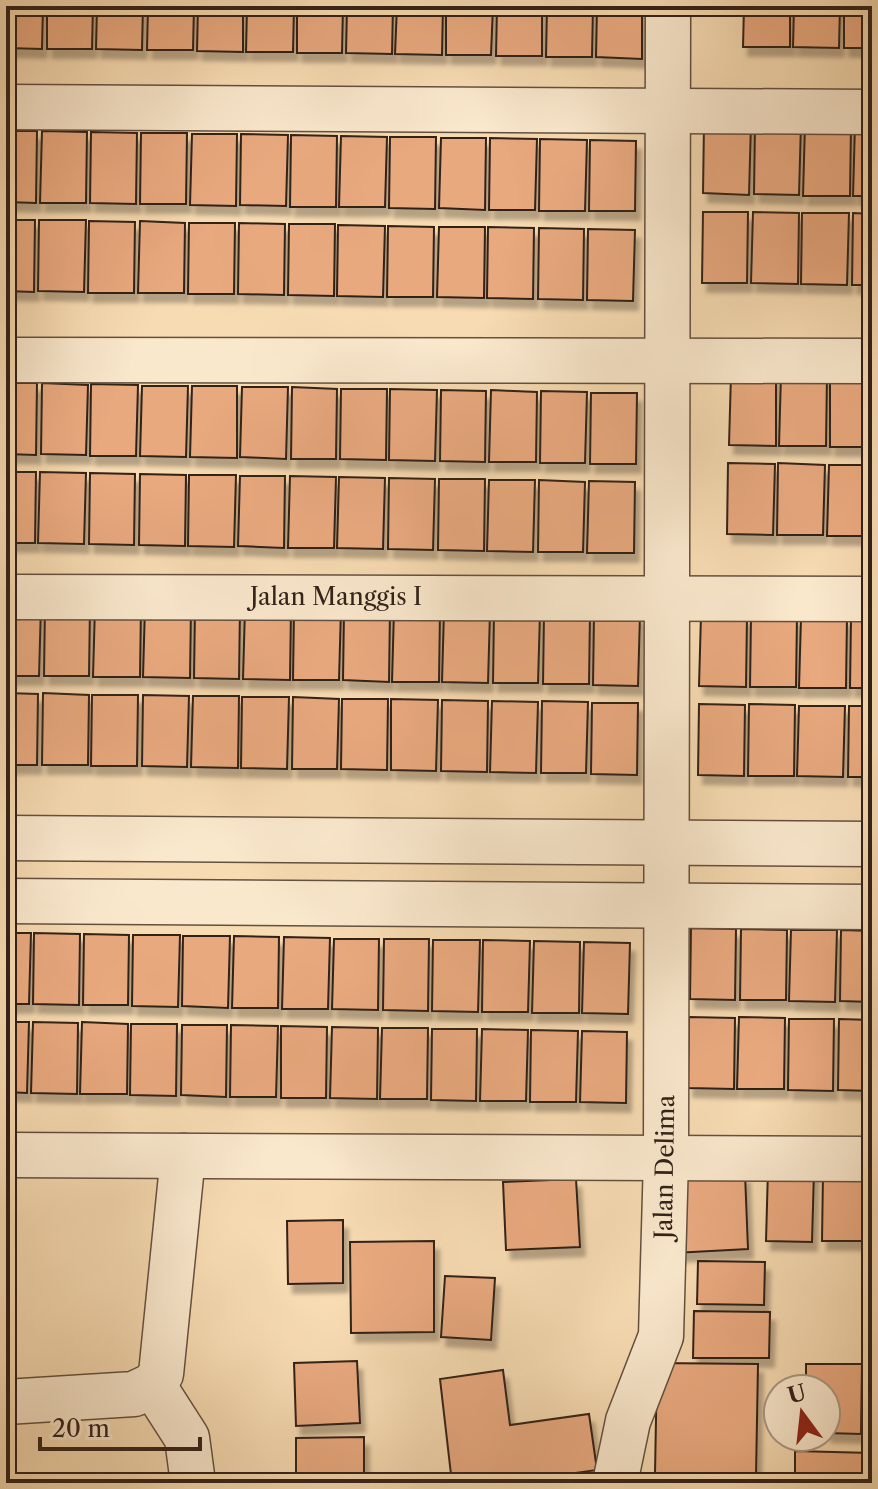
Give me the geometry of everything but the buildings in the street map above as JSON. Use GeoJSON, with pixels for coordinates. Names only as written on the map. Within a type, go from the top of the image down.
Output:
{"type":"FeatureCollection","features":[{"type":"Feature","properties":{"kind":"street","name":"Jalan Delima"},"geometry":{"type":"LineString","coordinates":[[615,1483],[628,1421],[661,1336],[666,1158],[668,6]]}},
{"type":"Feature","properties":{"kind":"street"},"geometry":{"type":"LineString","coordinates":[[6,107],[872,112]]}},
{"type":"Feature","properties":{"kind":"street"},"geometry":{"type":"LineString","coordinates":[[6,360],[872,361]]}},
{"type":"Feature","properties":{"kind":"street","name":"Jalan Manggis I"},"geometry":{"type":"LineString","coordinates":[[6,597],[872,599]]}},
{"type":"Feature","properties":{"kind":"street"},"geometry":{"type":"LineString","coordinates":[[6,838],[872,844]]}},
{"type":"Feature","properties":{"kind":"street"},"geometry":{"type":"LineString","coordinates":[[6,901],[872,907]]}},
{"type":"Feature","properties":{"kind":"street"},"geometry":{"type":"LineString","coordinates":[[6,1155],[872,1159]]}},
{"type":"Feature","properties":{"kind":"street"},"geometry":{"type":"LineString","coordinates":[[6,1402],[134,1394],[153,1385],[161,1374],[165,1360],[183,1156]]}},
{"type":"Feature","properties":{"kind":"street"},"geometry":{"type":"LineString","coordinates":[[153,1385],[187,1438],[193,1483]]}}]}
